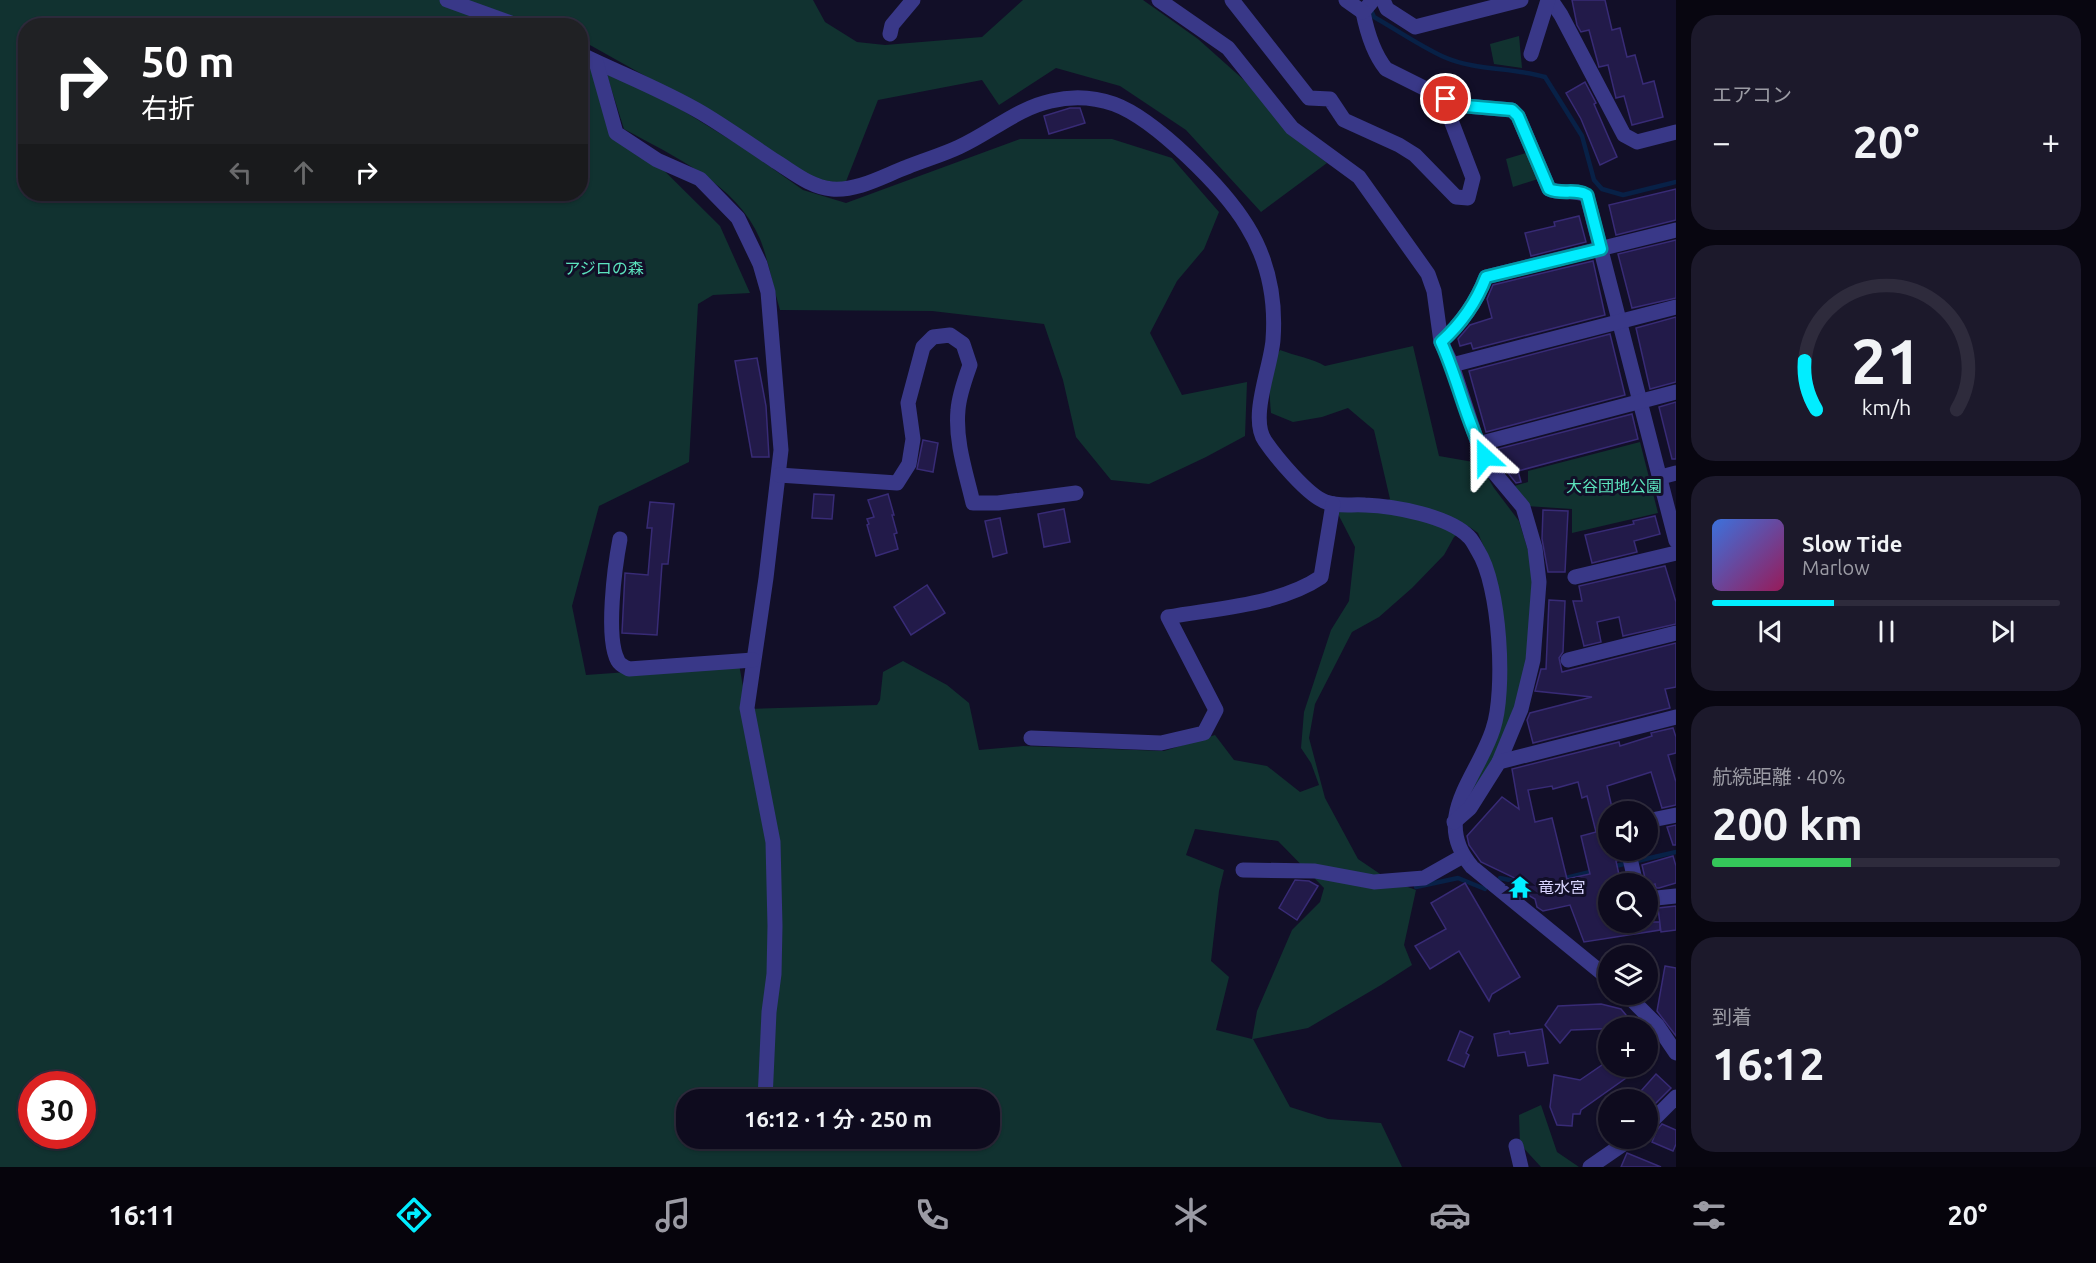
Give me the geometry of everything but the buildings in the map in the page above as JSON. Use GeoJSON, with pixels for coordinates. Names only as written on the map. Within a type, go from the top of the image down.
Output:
{"type":"FeatureCollection","features":[{"type":"Feature","properties":{"kind":"street"},"geometry":{"type":"LineString","coordinates":[[447,0],[497,18]]}},
{"type":"Feature","properties":{"kind":"street"},"geometry":{"type":"LineString","coordinates":[[890,34],[892,25],[913,0]]}},
{"type":"Feature","properties":{"kind":"street"},"geometry":{"type":"LineString","coordinates":[[1159,0],[1228,48],[1292,128],[1359,177],[1428,274],[1434,291],[1441,342],[1452,365],[1478,444],[1492,470],[1523,507],[1535,548],[1539,582],[1533,660],[1521,709],[1499,762],[1470,808],[1454,822]]}},
{"type":"Feature","properties":{"kind":"street"},"geometry":{"type":"LineString","coordinates":[[1232,0],[1309,98],[1330,99],[1344,120],[1399,145],[1415,155],[1456,197],[1468,198],[1473,178],[1444,102],[1446,99]]}},
{"type":"Feature","properties":{"kind":"street"},"geometry":{"type":"LineString","coordinates":[[1346,0],[1367,7],[1366,28],[1379,61],[1386,69],[1446,99],[1466,106],[1512,110],[1518,116],[1549,189],[1556,192],[1582,192],[1587,195],[1641,401],[1668,475],[1676,541]]}},
{"type":"Feature","properties":{"kind":"street"},"geometry":{"type":"LineString","coordinates":[[1383,0],[1387,9],[1415,27],[1521,0]]}},
{"type":"Feature","properties":{"kind":"street"},"geometry":{"type":"LineString","coordinates":[[1531,54],[1549,0]]}},
{"type":"Feature","properties":{"kind":"street"},"geometry":{"type":"LineString","coordinates":[[1549,0],[1561,15],[1624,135],[1637,142],[1676,132]]}},
{"type":"Feature","properties":{"kind":"street"},"geometry":{"type":"LineString","coordinates":[[588,58],[671,96],[704,114],[808,182],[830,189],[854,188],[959,147],[1026,110],[1052,100],[1090,98],[1116,105],[1136,115],[1183,153],[1221,191],[1247,226],[1263,259],[1272,290],[1273,341],[1260,406],[1259,431],[1290,472],[1321,501],[1343,506],[1366,505],[1437,517],[1468,536],[1484,561],[1492,588],[1502,680],[1494,728],[1461,798],[1454,822],[1459,852],[1472,867],[1598,970]]}},
{"type":"Feature","properties":{"kind":"street"},"geometry":{"type":"LineString","coordinates":[[596,62],[616,133],[657,160],[700,179],[738,218],[760,264],[768,292],[781,450],[766,578],[747,708],[773,842],[774,974],[766,1089]]}},
{"type":"Feature","properties":{"kind":"street"},"geometry":{"type":"LineString","coordinates":[[1441,342],[1459,326],[1479,296],[1486,277],[1676,230]]}},
{"type":"Feature","properties":{"kind":"street"},"geometry":{"type":"LineString","coordinates":[[1452,365],[1676,307]]}},
{"type":"Feature","properties":{"kind":"street"},"geometry":{"type":"LineString","coordinates":[[778,475],[897,483],[909,464],[913,439],[908,403],[922,347],[933,337],[950,335],[963,344],[970,365],[958,410],[960,450],[973,503],[998,503],[1076,493]]}},
{"type":"Feature","properties":{"kind":"street"},"geometry":{"type":"LineString","coordinates":[[1478,444],[1676,392]]}},
{"type":"Feature","properties":{"kind":"street"},"geometry":{"type":"LineString","coordinates":[[1031,738],[1161,743],[1204,734],[1216,710],[1168,617],[1263,600],[1304,588],[1321,577],[1333,504]]}},
{"type":"Feature","properties":{"kind":"street"},"geometry":{"type":"LineString","coordinates":[[620,539],[613,577],[612,612],[614,650],[618,663],[629,669],[753,660]]}},
{"type":"Feature","properties":{"kind":"street"},"geometry":{"type":"LineString","coordinates":[[1575,577],[1676,553]]}},
{"type":"Feature","properties":{"kind":"street"},"geometry":{"type":"LineString","coordinates":[[1568,660],[1676,633]]}},
{"type":"Feature","properties":{"kind":"street"},"geometry":{"type":"LineString","coordinates":[[1499,762],[1676,717]]}},
{"type":"Feature","properties":{"kind":"street"},"geometry":{"type":"LineString","coordinates":[[1658,818],[1676,814]]}},
{"type":"Feature","properties":{"kind":"street"},"geometry":{"type":"LineString","coordinates":[[1243,870],[1315,871],[1374,882],[1424,878],[1463,856]]}},
{"type":"Feature","properties":{"kind":"street"},"geometry":{"type":"LineString","coordinates":[[1658,898],[1676,896]]}},
{"type":"Feature","properties":{"kind":"street"},"geometry":{"type":"LineString","coordinates":[[1637,1005],[1657,1025],[1676,1053]]}},
{"type":"Feature","properties":{"kind":"street"},"geometry":{"type":"LineString","coordinates":[[1658,1115],[1676,1097]]}},
{"type":"Feature","properties":{"kind":"street"},"geometry":{"type":"LineString","coordinates":[[1516,1146],[1521,1167]]}},
{"type":"Feature","properties":{"kind":"street"},"geometry":{"type":"LineString","coordinates":[[1590,1167],[1616,1149]]}},
{"type":"Feature","properties":{"kind":"green space","name":"アジロの森"},"geometry":{"type":"Polygon","coordinates":[[[0,0],[813,0],[825,22],[857,42],[885,45],[982,37],[1023,0],[1143,0],[1198,39],[1245,81],[1291,135],[1327,163],[1261,212],[1186,130],[1120,86],[1056,68],[999,105],[982,80],[878,100],[845,184],[810,178],[713,114],[588,44],[588,18],[18,18],[18,201],[588,201],[588,64],[590,65],[602,109],[720,226],[750,293],[713,295],[698,304],[689,462],[599,506],[572,606],[586,675],[739,664],[747,709],[877,705],[880,700],[883,672],[903,661],[947,685],[969,703],[979,750],[1023,746],[1164,751],[1215,735],[1234,760],[1267,766],[1300,792],[1319,785],[1311,763],[1301,748],[1304,712],[1331,630],[1349,601],[1355,547],[1337,512],[1360,511],[1390,499],[1374,430],[1348,408],[1322,417],[1293,422],[1271,413],[1270,389],[1273,365],[1280,350],[1325,366],[1413,346],[1439,456],[1479,463],[1494,488],[1519,521],[1530,557],[1533,593],[1532,639],[1514,715],[1492,767],[1470,793],[1496,730],[1492,566],[1478,533],[1468,526],[1454,537],[1444,555],[1412,588],[1379,617],[1352,632],[1315,704],[1309,738],[1325,798],[1358,859],[1389,880],[1416,890],[1404,945],[1412,965],[1308,1028],[1253,1039],[1290,1107],[1328,1119],[1381,1123],[1402,1167],[0,1167],[0,0]],[[1195,829],[1186,855],[1224,870],[1219,891],[1211,961],[1229,977],[1216,1030],[1252,1039],[1257,1011],[1292,930],[1320,902],[1324,888],[1278,841],[1195,829]]]}},
{"type":"Feature","properties":{"kind":"green space"},"geometry":{"type":"Polygon","coordinates":[[[1519,36],[1522,68],[1494,64],[1490,44],[1519,36]]]}},
{"type":"Feature","properties":{"kind":"green space"},"geometry":{"type":"Polygon","coordinates":[[[605,69],[669,102],[742,147],[803,190],[846,203],[1020,139],[1112,139],[1172,158],[1219,212],[1204,249],[1177,281],[1150,333],[1182,395],[1247,382],[1245,436],[1149,484],[1111,480],[1076,437],[1063,380],[1044,324],[932,311],[780,310],[760,239],[750,220],[736,202],[702,174],[624,129],[605,69]]]}},
{"type":"Feature","properties":{"kind":"green space"},"geometry":{"type":"Polygon","coordinates":[[[1526,153],[1538,179],[1513,187],[1506,159],[1526,153]]]}},
{"type":"Feature","properties":{"kind":"green space","name":"大谷団地公園"},"geometry":{"type":"Polygon","coordinates":[[[1640,442],[1658,513],[1572,533],[1572,509],[1526,506],[1511,487],[1528,482],[1528,471],[1640,442]]]}},
{"type":"Feature","properties":{"kind":"green space"},"geometry":{"type":"Polygon","coordinates":[[[1541,1105],[1557,1152],[1579,1167],[1541,1167],[1520,1144],[1519,1115],[1541,1105]]]}},
{"type":"Feature","properties":{"kind":"waterway"},"geometry":{"type":"LineString","coordinates":[[1370,8],[1374,17],[1444,57],[1469,65],[1545,77],[1582,136],[1594,180],[1602,189],[1623,195],[1676,182]]}},
{"type":"Feature","properties":{"kind":"waterway"},"geometry":{"type":"LineString","coordinates":[[1611,867],[1676,852]]}},
{"type":"Feature","properties":{"kind":"waterway"},"geometry":{"type":"LineString","coordinates":[[1562,879],[1594,871]]}},
{"type":"Feature","properties":{"kind":"waterway"},"geometry":{"type":"LineString","coordinates":[[1416,887],[1458,878],[1485,889]]}},
{"type":"Feature","properties":{"kind":"waterway"},"geometry":{"type":"LineString","coordinates":[[1500,878],[1524,883]]}},
{"type":"Feature","properties":{"kind":"place","name":"竜水宮"},"geometry":{"type":"Point","coordinates":[1520,887]}},
{"type":"Feature","properties":{"kind":"route"},"geometry":{"type":"LineString","coordinates":[[1446,99],[1466,106],[1512,110],[1518,116],[1549,189],[1556,192],[1582,192],[1587,195],[1601,249],[1486,277],[1479,296],[1459,326],[1441,342],[1452,365],[1478,444],[1485,457]]}}]}
